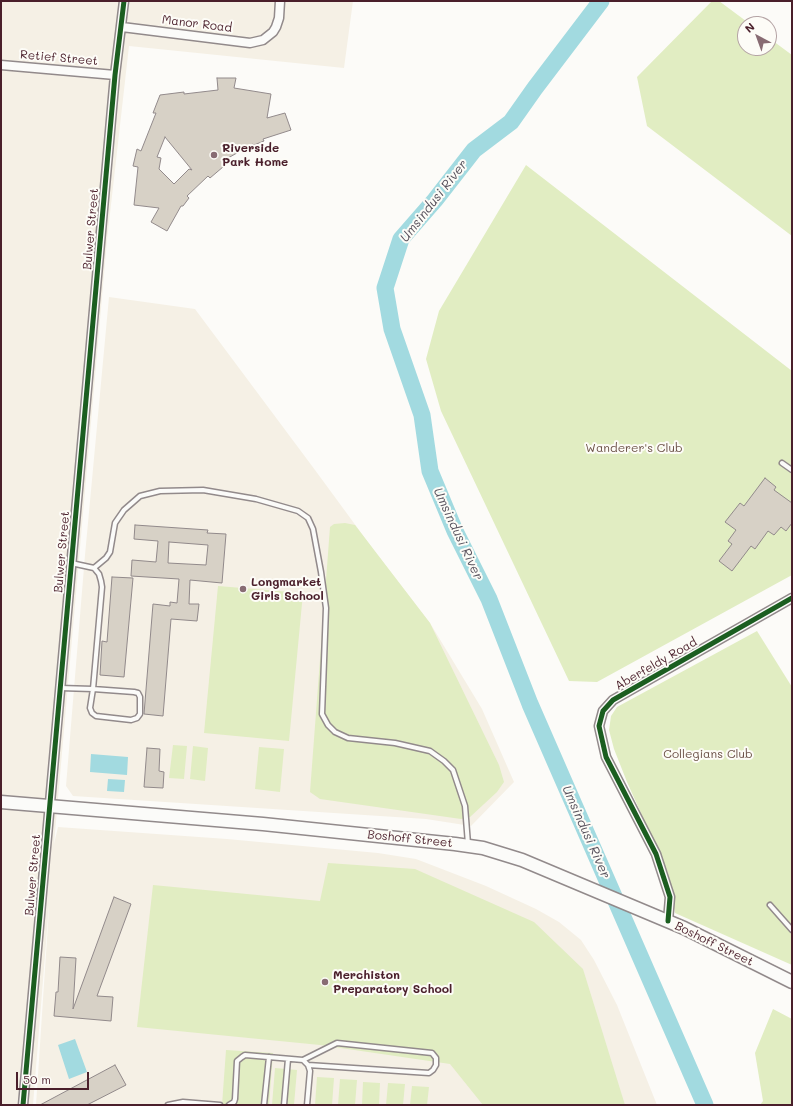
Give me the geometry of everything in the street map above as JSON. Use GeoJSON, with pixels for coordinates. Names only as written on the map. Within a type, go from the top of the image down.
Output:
{"type":"FeatureCollection","features":[{"type":"Feature","properties":{"kind":"main road","name":"Boshoff Street"},"geometry":{"type":"LineString","coordinates":[[1,802],[263,824],[483,848],[522,860],[668,921],[792,982]]}},
{"type":"Feature","properties":{"kind":"street","name":"Bulwer Street"},"geometry":{"type":"LineString","coordinates":[[23,1105],[115,75],[124,1]]}},
{"type":"Feature","properties":{"kind":"street","name":"Manor Road"},"geometry":{"type":"LineString","coordinates":[[122,27],[250,42],[263,40],[268,37],[276,27],[280,1]]}},
{"type":"Feature","properties":{"kind":"street","name":"Retief Street"},"geometry":{"type":"LineString","coordinates":[[1,65],[115,75]]}},
{"type":"Feature","properties":{"kind":"street","name":"Aberfeldy Road"},"geometry":{"type":"LineString","coordinates":[[668,921],[670,897],[656,854],[606,757],[599,726],[603,711],[613,700],[792,598]]}},
{"type":"Feature","properties":{"kind":"lane"},"geometry":{"type":"LineString","coordinates":[[782,463],[792,470]]}},
{"type":"Feature","properties":{"kind":"lane"},"geometry":{"type":"LineString","coordinates":[[94,568],[106,558],[110,552],[115,523],[124,510],[140,496],[146,494],[160,491],[203,490],[256,500],[298,511],[308,518],[313,529],[326,608],[322,714],[328,725],[335,732],[348,738],[395,743],[430,750],[444,761],[453,770],[465,806],[468,846]]}},
{"type":"Feature","properties":{"kind":"lane"},"geometry":{"type":"LineString","coordinates":[[60,688],[93,689],[138,693],[140,697],[140,714],[137,718],[131,720],[96,716],[92,713],[90,708],[93,689],[102,587],[99,574],[94,568],[71,563]]}},
{"type":"Feature","properties":{"kind":"lane"},"geometry":{"type":"LineString","coordinates":[[770,905],[792,930]]}},
{"type":"Feature","properties":{"kind":"lane"},"geometry":{"type":"LineString","coordinates":[[230,1105],[235,1099],[237,1061],[245,1055],[303,1060],[337,1043],[432,1053],[436,1058],[436,1065],[429,1073],[308,1065]]}},
{"type":"Feature","properties":{"kind":"lane"},"geometry":{"type":"LineString","coordinates":[[264,1105],[269,1057]]}},
{"type":"Feature","properties":{"kind":"lane"},"geometry":{"type":"LineString","coordinates":[[284,1105],[288,1059]]}},
{"type":"Feature","properties":{"kind":"lane"},"geometry":{"type":"LineString","coordinates":[[303,1060],[308,1065],[310,1071],[308,1105]]}},
{"type":"Feature","properties":{"kind":"lane"},"geometry":{"type":"LineString","coordinates":[[168,1105],[184,1102],[220,1105]]}},
{"type":"Feature","properties":{"kind":"shaded area"},"geometry":{"type":"Polygon","coordinates":[[[1,1],[353,1],[344,68],[129,46],[107,240],[54,844],[58,827],[227,839],[378,853],[416,859],[486,886],[536,909],[559,922],[581,940],[594,960],[617,1005],[657,1105],[36,1105],[50,893],[33,1105],[1,1105],[1,1]]]}},
{"type":"Feature","properties":{"kind":"shaded area","name":"Longmarket Girls School"},"geometry":{"type":"Polygon","coordinates":[[[109,297],[195,309],[373,549],[430,623],[482,709],[514,782],[471,826],[426,819],[73,796],[66,786],[85,555],[109,297]]]}},
{"type":"Feature","properties":{"kind":"green space"},"geometry":{"type":"Polygon","coordinates":[[[712,1],[719,1],[739,16],[737,16],[737,56],[777,56],[777,44],[792,55],[792,236],[647,126],[637,77],[712,1]]]}},
{"type":"Feature","properties":{"kind":"green space","name":"Wanderer's Club"},"geometry":{"type":"Polygon","coordinates":[[[526,165],[792,371],[792,575],[597,682],[569,681],[441,411],[426,359],[439,311],[526,165]]]}},
{"type":"Feature","properties":{"kind":"green space"},"geometry":{"type":"Polygon","coordinates":[[[345,523],[355,525],[430,623],[499,765],[504,782],[497,792],[470,817],[461,819],[320,799],[310,792],[330,527],[334,524],[345,523]]]}},
{"type":"Feature","properties":{"kind":"green space"},"geometry":{"type":"Polygon","coordinates":[[[218,586],[303,593],[289,741],[204,733],[218,586]]]}},
{"type":"Feature","properties":{"kind":"green space","name":"Collegians Club"},"geometry":{"type":"Polygon","coordinates":[[[757,631],[792,687],[792,965],[675,913],[668,873],[627,782],[614,749],[609,730],[611,716],[617,707],[757,631]]]}},
{"type":"Feature","properties":{"kind":"green space"},"geometry":{"type":"Polygon","coordinates":[[[173,745],[187,746],[184,779],[169,778],[173,745]]]}},
{"type":"Feature","properties":{"kind":"green space"},"geometry":{"type":"Polygon","coordinates":[[[193,746],[208,748],[205,781],[190,779],[193,746]]]}},
{"type":"Feature","properties":{"kind":"green space"},"geometry":{"type":"Polygon","coordinates":[[[259,747],[284,749],[280,792],[255,789],[259,747]]]}},
{"type":"Feature","properties":{"kind":"green space"},"geometry":{"type":"Polygon","coordinates":[[[328,863],[415,869],[534,922],[583,969],[625,1105],[483,1105],[450,1064],[320,1045],[137,1027],[153,885],[320,901],[328,863]]]}},
{"type":"Feature","properties":{"kind":"green space"},"geometry":{"type":"Polygon","coordinates":[[[773,1009],[792,1019],[792,1105],[760,1105],[763,1101],[755,1053],[773,1009]]]}},
{"type":"Feature","properties":{"kind":"green space"},"geometry":{"type":"Polygon","coordinates":[[[226,1050],[273,1053],[269,1105],[222,1105],[226,1050]]]}},
{"type":"Feature","properties":{"kind":"green space"},"geometry":{"type":"Polygon","coordinates":[[[275,1068],[297,1070],[294,1105],[272,1105],[275,1068]]]}},
{"type":"Feature","properties":{"kind":"green space"},"geometry":{"type":"Polygon","coordinates":[[[317,1077],[334,1078],[332,1105],[315,1105],[317,1077]]]}},
{"type":"Feature","properties":{"kind":"green space"},"geometry":{"type":"Polygon","coordinates":[[[340,1079],[357,1080],[355,1105],[338,1105],[340,1079]]]}},
{"type":"Feature","properties":{"kind":"green space"},"geometry":{"type":"Polygon","coordinates":[[[363,1082],[380,1083],[379,1105],[362,1105],[363,1082]]]}},
{"type":"Feature","properties":{"kind":"green space"},"geometry":{"type":"Polygon","coordinates":[[[388,1083],[405,1084],[403,1105],[386,1105],[388,1083]]]}},
{"type":"Feature","properties":{"kind":"green space"},"geometry":{"type":"Polygon","coordinates":[[[412,1086],[429,1087],[427,1105],[410,1105],[412,1086]]]}},
{"type":"Feature","properties":{"kind":"water"},"geometry":{"type":"Polygon","coordinates":[[[91,754],[128,757],[127,775],[90,772],[91,754]]]}},
{"type":"Feature","properties":{"kind":"water"},"geometry":{"type":"Polygon","coordinates":[[[108,779],[125,780],[124,792],[107,791],[108,779]]]}},
{"type":"Feature","properties":{"kind":"water"},"geometry":{"type":"Polygon","coordinates":[[[75,1039],[87,1072],[69,1079],[58,1045],[75,1039]]]}},
{"type":"Feature","properties":{"kind":"building","name":"Riverside Park Home"},"geometry":{"type":"Polygon","coordinates":[[[217,78],[236,78],[234,88],[271,94],[267,118],[285,113],[291,130],[263,139],[264,141],[254,145],[253,144],[228,158],[230,161],[210,178],[208,176],[187,196],[189,198],[183,206],[181,206],[167,231],[151,222],[159,208],[134,205],[138,167],[133,166],[137,149],[141,151],[156,113],[153,113],[160,95],[218,90],[217,78]],[[165,137],[157,157],[161,158],[159,169],[174,184],[189,169],[192,170],[165,137]]]}},
{"type":"Feature","properties":{"kind":"building"},"geometry":{"type":"Polygon","coordinates":[[[765,478],[776,487],[774,490],[792,503],[792,523],[786,531],[781,527],[774,535],[768,531],[755,549],[751,546],[732,571],[719,561],[732,544],[728,541],[736,530],[725,522],[740,503],[744,506],[765,478]]]}},
{"type":"Feature","properties":{"kind":"building"},"geometry":{"type":"Polygon","coordinates":[[[135,525],[208,530],[207,533],[226,534],[222,583],[190,580],[189,604],[199,604],[197,621],[171,619],[163,716],[144,714],[153,604],[170,606],[170,602],[177,603],[179,579],[131,576],[132,560],[156,562],[158,541],[134,539],[135,525]],[[169,542],[168,563],[206,565],[208,545],[169,542]]]}},
{"type":"Feature","properties":{"kind":"building"},"geometry":{"type":"Polygon","coordinates":[[[112,577],[133,578],[124,677],[100,675],[102,641],[107,642],[112,577]]]}},
{"type":"Feature","properties":{"kind":"building"},"geometry":{"type":"Polygon","coordinates":[[[147,748],[160,749],[159,771],[164,772],[163,788],[144,787],[147,748]]]}},
{"type":"Feature","properties":{"kind":"building"},"geometry":{"type":"Polygon","coordinates":[[[114,897],[131,904],[97,996],[113,997],[111,1021],[54,1016],[56,992],[58,992],[60,957],[76,958],[73,1009],[114,897]]]}},
{"type":"Feature","properties":{"kind":"building"},"geometry":{"type":"Polygon","coordinates":[[[115,1065],[126,1085],[87,1105],[40,1105],[115,1065]]]}},
{"type":"Feature","properties":{"kind":"waterway","name":"Umsindusi River"},"geometry":{"type":"LineString","coordinates":[[601,1],[511,122],[474,150],[435,200],[401,239],[385,288],[392,329],[422,415],[430,471],[455,531],[489,599],[530,704],[705,1105]]}},
{"type":"Feature","properties":{"kind":"cycle path"},"geometry":{"type":"LineString","coordinates":[[23,1105],[115,75],[124,1]]}},
{"type":"Feature","properties":{"kind":"cycle path"},"geometry":{"type":"LineString","coordinates":[[668,921],[670,897],[656,854],[606,757],[599,726],[603,711],[613,700],[792,598]]}},
{"type":"Feature","properties":{"kind":"place","name":"Riverside Park Home"},"geometry":{"type":"Point","coordinates":[214,155]}},
{"type":"Feature","properties":{"kind":"place","name":"Longmarket Girls School"},"geometry":{"type":"Point","coordinates":[243,589]}},
{"type":"Feature","properties":{"kind":"place","name":"Merchiston Preparatory School"},"geometry":{"type":"Point","coordinates":[325,982]}}]}
